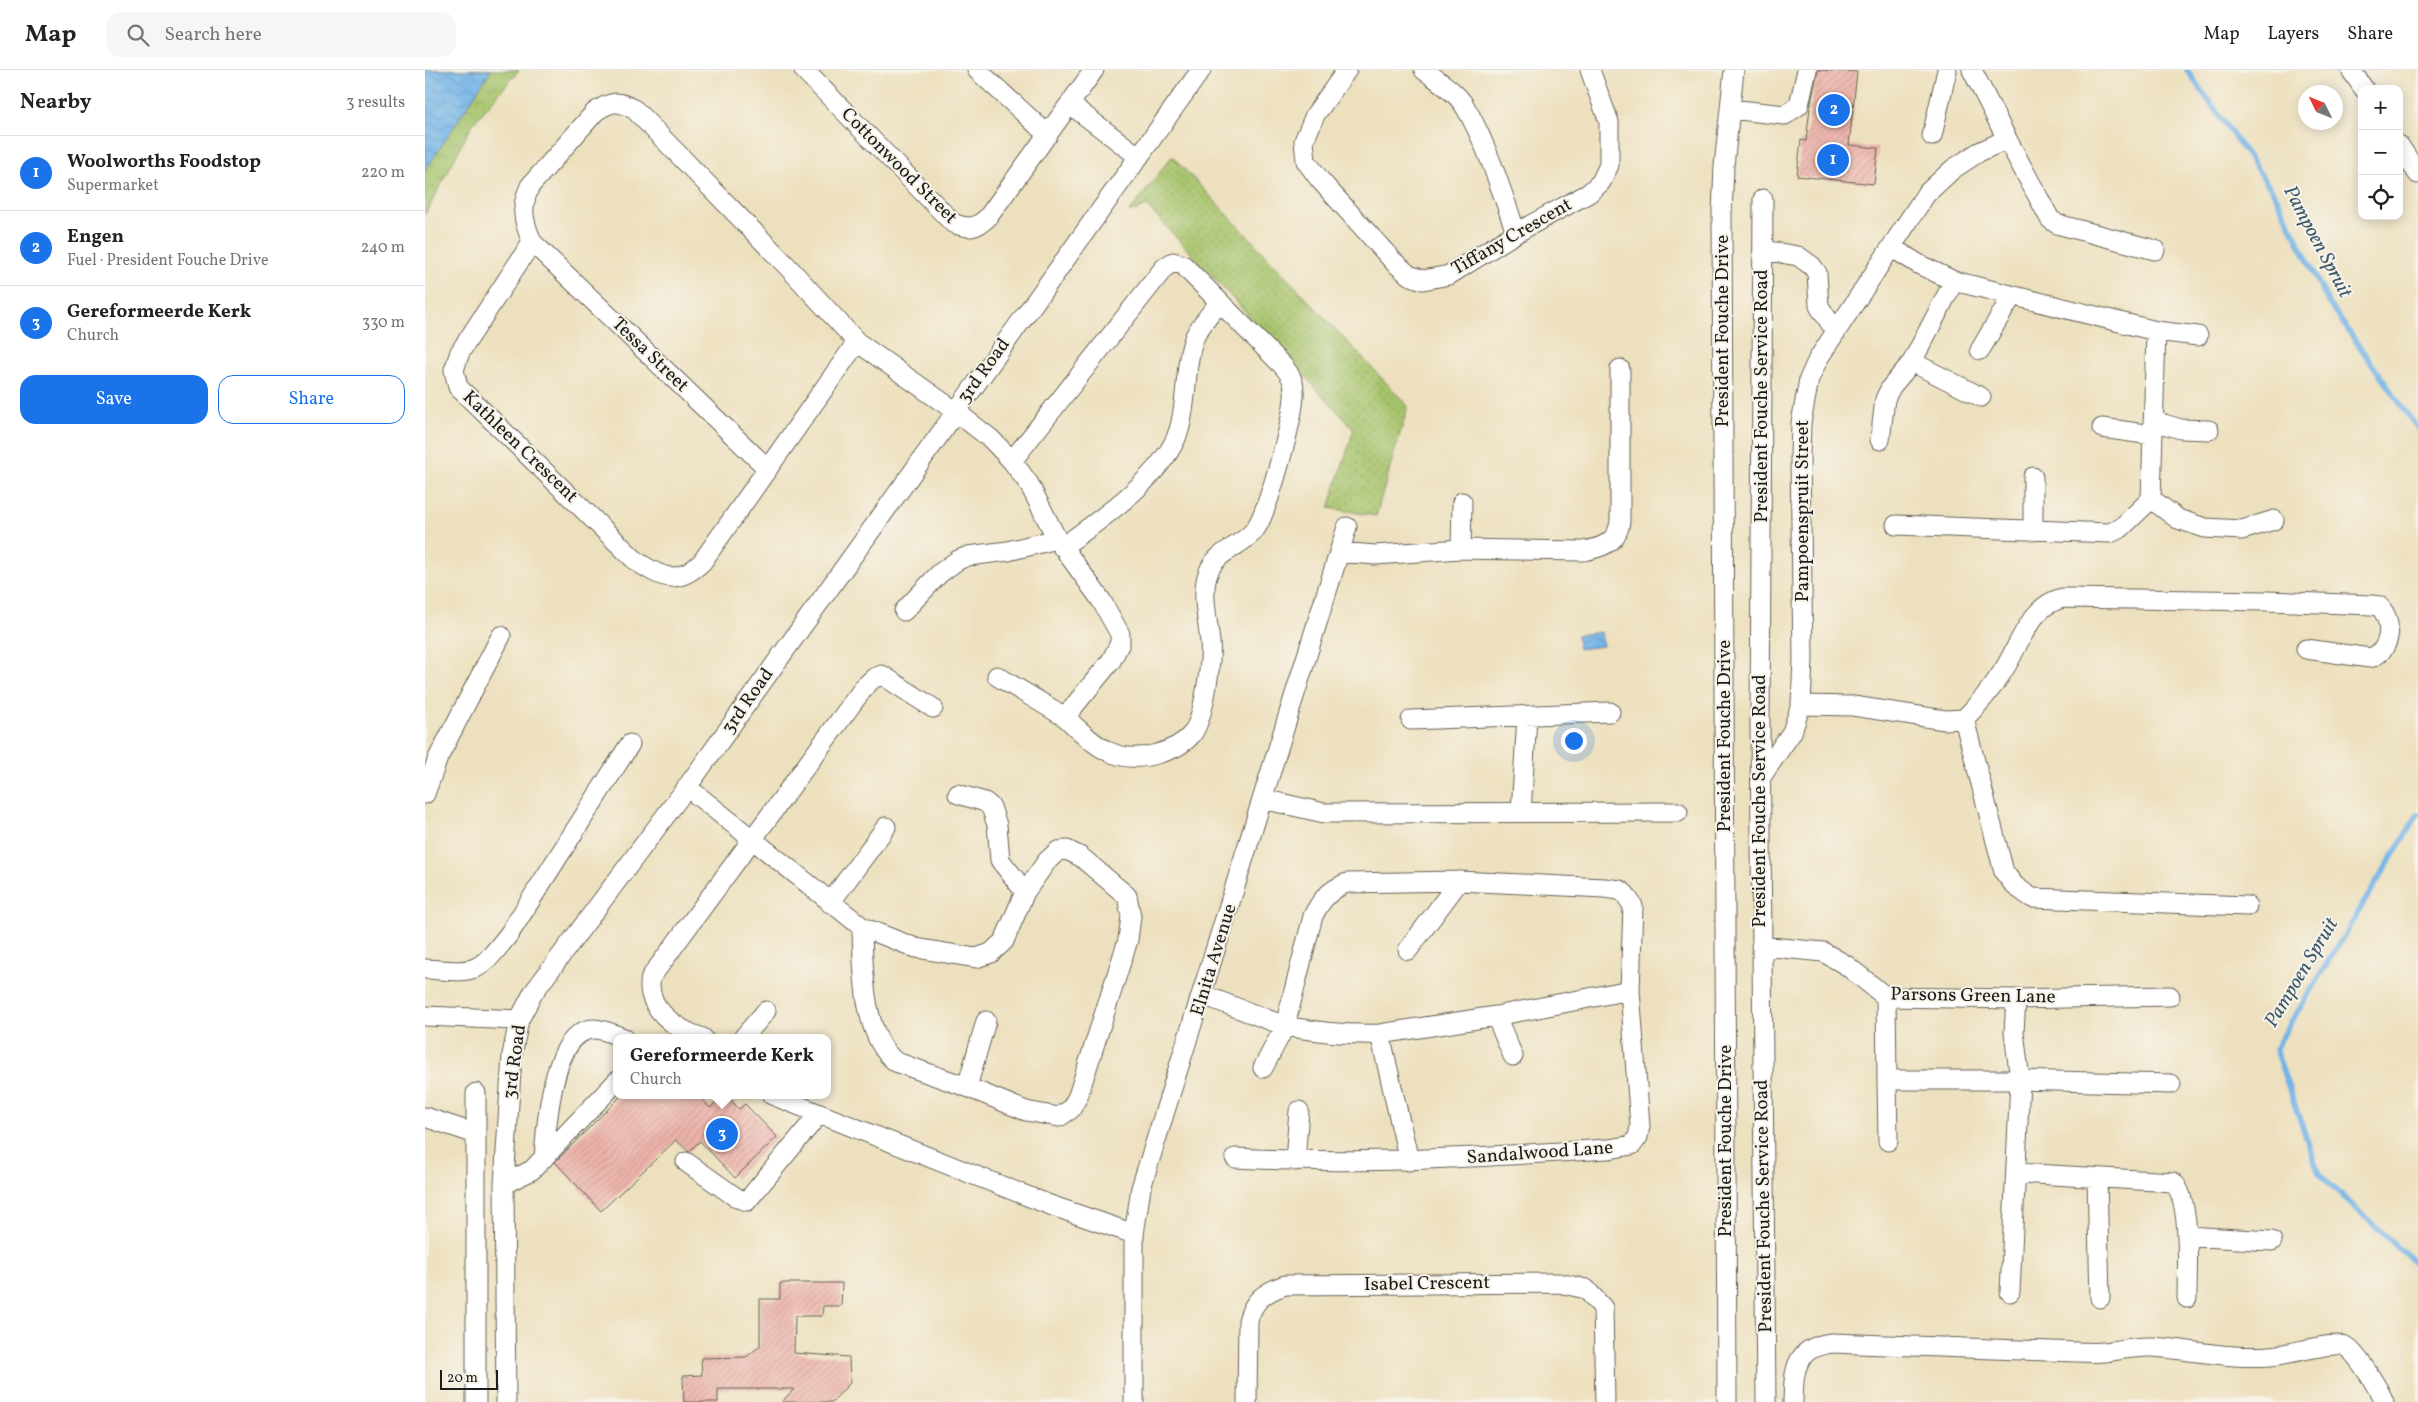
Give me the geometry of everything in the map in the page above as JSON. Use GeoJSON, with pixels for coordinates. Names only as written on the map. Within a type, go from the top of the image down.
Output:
{"type":"FeatureCollection","features":[{"type":"Feature","properties":{"kind":"street"},"geometry":{"type":"LineString","coordinates":[[977,70],[1048,135]]}},
{"type":"Feature","properties":{"kind":"street","name":"Cottonwood Street"},"geometry":{"type":"LineString","coordinates":[[807,71],[953,223],[962,227],[976,227],[988,217],[1071,105],[1094,70]]}},
{"type":"Feature","properties":{"kind":"street","name":"3rd Road"},"geometry":{"type":"LineString","coordinates":[[506,1402],[504,1184],[512,1055],[519,1020],[533,993],[687,787],[955,410],[1201,70]]}},
{"type":"Feature","properties":{"kind":"street","name":"Tiffany Crescent"},"geometry":{"type":"LineString","coordinates":[[1347,70],[1315,115],[1304,141],[1306,161],[1320,180],[1395,262],[1409,275],[1423,280],[1449,275],[1516,233],[1589,193],[1601,182],[1609,165],[1609,122],[1589,70]]}},
{"type":"Feature","properties":{"kind":"street"},"geometry":{"type":"LineString","coordinates":[[1423,70],[1445,86],[1463,104],[1501,189],[1516,233]]}},
{"type":"Feature","properties":{"kind":"street","name":"President Fouche Drive"},"geometry":{"type":"LineString","coordinates":[[1727,1402],[1722,214],[1724,166],[1734,70]]}},
{"type":"Feature","properties":{"kind":"street"},"geometry":{"type":"LineString","coordinates":[[1730,108],[1785,115],[1799,104],[1807,70]]}},
{"type":"Feature","properties":{"kind":"street"},"geometry":{"type":"LineString","coordinates":[[1932,136],[1947,70]]}},
{"type":"Feature","properties":{"kind":"street"},"geometry":{"type":"LineString","coordinates":[[1972,70],[2050,219],[2057,224],[2155,250]]}},
{"type":"Feature","properties":{"kind":"street"},"geometry":{"type":"LineString","coordinates":[[2351,70],[2361,85]]}},
{"type":"Feature","properties":{"kind":"street"},"geometry":{"type":"LineString","coordinates":[[532,242],[524,222],[525,198],[530,186],[595,112],[605,105],[624,103],[635,110],[788,267],[857,342],[955,410],[991,439],[1012,461],[1029,484],[1060,543],[1101,600],[1120,634],[1120,644],[1111,661],[1065,717]]}},
{"type":"Feature","properties":{"kind":"street"},"geometry":{"type":"LineString","coordinates":[[1071,105],[1139,157]]}},
{"type":"Feature","properties":{"kind":"street","name":"Pampoenspruit Street"},"geometry":{"type":"LineString","coordinates":[[1761,776],[1791,732],[1801,705],[1803,660],[1800,457],[1801,423],[1809,378],[1818,359],[1919,203],[1936,183],[1979,152],[2007,139]]}},
{"type":"Feature","properties":{"kind":"street"},"geometry":{"type":"LineString","coordinates":[[2403,151],[2418,174]]}},
{"type":"Feature","properties":{"kind":"street","name":"President Fouche Service Road"},"geometry":{"type":"LineString","coordinates":[[1763,199],[1761,946],[1766,1402]]}},
{"type":"Feature","properties":{"kind":"street","name":"Kathleen Crescent"},"geometry":{"type":"LineString","coordinates":[[532,242],[460,352],[454,370],[458,387],[636,561],[655,574],[667,577],[685,576],[702,562],[857,342]]}},
{"type":"Feature","properties":{"kind":"street","name":"Tessa Street"},"geometry":{"type":"LineString","coordinates":[[532,242],[768,469]]}},
{"type":"Feature","properties":{"kind":"street"},"geometry":{"type":"LineString","coordinates":[[1891,247],[1920,265],[1955,281],[2156,331],[2198,336]]}},
{"type":"Feature","properties":{"kind":"street"},"geometry":{"type":"LineString","coordinates":[[1763,250],[1798,256],[1812,266],[1817,273],[1819,306],[1836,332]]}},
{"type":"Feature","properties":{"kind":"street"},"geometry":{"type":"LineString","coordinates":[[997,676],[1065,717],[1093,744],[1105,752],[1123,757],[1150,756],[1172,750],[1193,732],[1209,676],[1210,645],[1205,588],[1209,569],[1215,561],[1247,538],[1256,529],[1267,502],[1281,456],[1295,392],[1294,383],[1284,367],[1183,266],[1178,263],[1169,264],[1012,461]]}},
{"type":"Feature","properties":{"kind":"street"},"geometry":{"type":"LineString","coordinates":[[1880,440],[1885,399],[1891,387],[1912,362],[1955,281]]}},
{"type":"Feature","properties":{"kind":"street"},"geometry":{"type":"LineString","coordinates":[[1980,350],[2012,296]]}},
{"type":"Feature","properties":{"kind":"street"},"geometry":{"type":"LineString","coordinates":[[904,611],[940,573],[958,560],[1060,543],[1101,520],[1159,468],[1170,454],[1184,413],[1191,348],[1195,336],[1220,302]]}},
{"type":"Feature","properties":{"kind":"street"},"geometry":{"type":"LineString","coordinates":[[1896,525],[2110,533],[2121,528],[2151,499],[2156,331]]}},
{"type":"Feature","properties":{"kind":"street"},"geometry":{"type":"LineString","coordinates":[[1912,362],[1981,397]]}},
{"type":"Feature","properties":{"kind":"street"},"geometry":{"type":"LineString","coordinates":[[1340,552],[1375,555],[1461,549],[1583,551],[1603,546],[1615,538],[1619,531],[1620,522],[1620,369]]}},
{"type":"Feature","properties":{"kind":"street"},"geometry":{"type":"LineString","coordinates":[[2102,428],[2209,430]]}},
{"type":"Feature","properties":{"kind":"street"},"geometry":{"type":"LineString","coordinates":[[2033,477],[2033,531]]}},
{"type":"Feature","properties":{"kind":"street"},"geometry":{"type":"LineString","coordinates":[[2151,499],[2178,519],[2205,528],[2242,530],[2274,520]]}},
{"type":"Feature","properties":{"kind":"street"},"geometry":{"type":"LineString","coordinates":[[1461,549],[1462,502]]}},
{"type":"Feature","properties":{"kind":"street","name":"Elnita Avenue"},"geometry":{"type":"LineString","coordinates":[[1134,1402],[1134,1234],[1141,1188],[1203,995],[1289,708],[1347,527]]}},
{"type":"Feature","properties":{"kind":"street"},"geometry":{"type":"LineString","coordinates":[[1801,705],[1853,706],[1945,720],[1964,719],[1981,703],[2003,673],[2034,616],[2052,601],[2063,598],[2267,601],[2372,605],[2379,606],[2387,617],[2389,627],[2387,640],[2383,650],[2377,656],[2370,658],[2306,649]]}},
{"type":"Feature","properties":{"kind":"street"},"geometry":{"type":"LineString","coordinates":[[425,794],[438,758],[501,636]]}},
{"type":"Feature","properties":{"kind":"street"},"geometry":{"type":"LineString","coordinates":[[692,1034],[669,1020],[657,1007],[649,988],[651,977],[865,686],[874,678],[882,675],[933,708]]}},
{"type":"Feature","properties":{"kind":"street"},"geometry":{"type":"LineString","coordinates":[[1411,720],[1527,717],[1610,712]]}},
{"type":"Feature","properties":{"kind":"street"},"geometry":{"type":"LineString","coordinates":[[1521,812],[1527,717]]}},
{"type":"Feature","properties":{"kind":"street"},"geometry":{"type":"LineString","coordinates":[[1964,719],[2004,872],[2021,891],[2032,898],[2247,906]]}},
{"type":"Feature","properties":{"kind":"street"},"geometry":{"type":"LineString","coordinates":[[425,970],[463,971],[477,969],[489,959],[509,934],[630,744]]}},
{"type":"Feature","properties":{"kind":"street"},"geometry":{"type":"LineString","coordinates":[[687,787],[862,927],[916,948],[976,958],[991,953],[1004,940],[1025,892],[1047,860],[1058,851],[1067,850],[1081,857],[1127,896],[1131,916],[1128,940],[1078,1096],[1071,1109],[1059,1117],[1026,1111],[967,1086],[896,1062],[883,1049],[877,1039],[863,977],[862,927]]}},
{"type":"Feature","properties":{"kind":"street"},"geometry":{"type":"LineString","coordinates":[[957,794],[985,802],[991,807],[997,825],[1000,860],[1025,892]]}},
{"type":"Feature","properties":{"kind":"street"},"geometry":{"type":"LineString","coordinates":[[1263,799],[1324,813],[1678,812]]}},
{"type":"Feature","properties":{"kind":"street"},"geometry":{"type":"LineString","coordinates":[[829,902],[886,827]]}},
{"type":"Feature","properties":{"kind":"street"},"geometry":{"type":"LineString","coordinates":[[1408,950],[1459,881]]}},
{"type":"Feature","properties":{"kind":"street","name":"Sandalwood Lane"},"geometry":{"type":"LineString","coordinates":[[1235,1158],[1295,1161],[1409,1161],[1609,1150],[1632,1145],[1638,1137],[1640,1115],[1630,990],[1633,906],[1620,890],[1459,881],[1347,882],[1329,892],[1321,900],[1313,916],[1285,1026],[1263,1068]]}},
{"type":"Feature","properties":{"kind":"street","name":"Parsons Green Lane"},"geometry":{"type":"LineString","coordinates":[[1761,946],[1823,952],[1846,965],[1886,997],[2016,999],[2170,996]]}},
{"type":"Feature","properties":{"kind":"street"},"geometry":{"type":"LineString","coordinates":[[1203,995],[1285,1026],[1343,1034],[1381,1034],[1496,1016],[1630,990]]}},
{"type":"Feature","properties":{"kind":"street"},"geometry":{"type":"LineString","coordinates":[[1886,997],[1888,1141]]}},
{"type":"Feature","properties":{"kind":"street"},"geometry":{"type":"LineString","coordinates":[[2010,1292],[2019,1080],[2014,1032],[2016,999]]}},
{"type":"Feature","properties":{"kind":"street"},"geometry":{"type":"LineString","coordinates":[[746,1034],[766,1011]]}},
{"type":"Feature","properties":{"kind":"street"},"geometry":{"type":"LineString","coordinates":[[425,1016],[519,1020]]}},
{"type":"Feature","properties":{"kind":"street"},"geometry":{"type":"LineString","coordinates":[[1496,1016],[1513,1056]]}},
{"type":"Feature","properties":{"kind":"street"},"geometry":{"type":"LineString","coordinates":[[967,1086],[985,1021]]}},
{"type":"Feature","properties":{"kind":"street"},"geometry":{"type":"LineString","coordinates":[[545,1158],[547,1113],[554,1083],[563,1057],[573,1041],[582,1033],[593,1029],[613,1035]]}},
{"type":"Feature","properties":{"kind":"street"},"geometry":{"type":"LineString","coordinates":[[1381,1034],[1409,1161]]}},
{"type":"Feature","properties":{"kind":"street"},"geometry":{"type":"LineString","coordinates":[[1887,1080],[2019,1080],[2171,1084]]}},
{"type":"Feature","properties":{"kind":"street"},"geometry":{"type":"LineString","coordinates":[[504,1184],[532,1170],[613,1085]]}},
{"type":"Feature","properties":{"kind":"street"},"geometry":{"type":"LineString","coordinates":[[476,1093],[476,1402]]}},
{"type":"Feature","properties":{"kind":"street"},"geometry":{"type":"LineString","coordinates":[[782,1099],[1050,1205],[1134,1234]]}},
{"type":"Feature","properties":{"kind":"street"},"geometry":{"type":"LineString","coordinates":[[1295,1161],[1299,1110]]}},
{"type":"Feature","properties":{"kind":"street"},"geometry":{"type":"LineString","coordinates":[[686,1162],[737,1198],[747,1201],[819,1114]]}},
{"type":"Feature","properties":{"kind":"street"},"geometry":{"type":"LineString","coordinates":[[425,1117],[476,1134]]}},
{"type":"Feature","properties":{"kind":"street"},"geometry":{"type":"LineString","coordinates":[[2016,1172],[2173,1182],[2180,1194],[2187,1236],[2187,1298]]}},
{"type":"Feature","properties":{"kind":"street"},"geometry":{"type":"LineString","coordinates":[[2097,1178],[2100,1298]]}},
{"type":"Feature","properties":{"kind":"street"},"geometry":{"type":"LineString","coordinates":[[2187,1236],[2272,1241]]}},
{"type":"Feature","properties":{"kind":"street","name":"Isabel Crescent"},"geometry":{"type":"LineString","coordinates":[[1247,1402],[1248,1321],[1251,1308],[1257,1300],[1273,1289],[1285,1285],[1559,1282],[1586,1289],[1603,1308],[1605,1402]]}},
{"type":"Feature","properties":{"kind":"street"},"geometry":{"type":"LineString","coordinates":[[1793,1402],[1794,1372],[1800,1359],[1808,1350],[1819,1344],[1832,1342],[2077,1352],[2104,1352],[2131,1346],[2221,1355],[2269,1356],[2302,1352],[2330,1344],[2339,1344],[2347,1347],[2356,1357],[2384,1402]]}},
{"type":"Feature","properties":{"kind":"green space"},"geometry":{"type":"Polygon","coordinates":[[[425,70],[519,70],[472,125],[425,215],[425,70]]]}},
{"type":"Feature","properties":{"kind":"green space"},"geometry":{"type":"Polygon","coordinates":[[[1172,156],[1408,406],[1376,516],[1329,508],[1354,429],[1147,206],[1129,213],[1172,156]]]}},
{"type":"Feature","properties":{"kind":"water"},"geometry":{"type":"Polygon","coordinates":[[[425,70],[491,70],[425,171],[425,70]]]}},
{"type":"Feature","properties":{"kind":"water"},"geometry":{"type":"Polygon","coordinates":[[[1601,632],[1603,646],[1578,649],[1577,635],[1601,632]]]}},
{"type":"Feature","properties":{"kind":"building"},"geometry":{"type":"Polygon","coordinates":[[[1818,70],[1857,72],[1849,145],[1878,148],[1874,184],[1797,176],[1801,140],[1806,141],[1810,108],[1818,70]]]}},
{"type":"Feature","properties":{"kind":"building"},"geometry":{"type":"Polygon","coordinates":[[[618,1099],[702,1099],[710,1108],[719,1099],[730,1099],[739,1109],[745,1104],[777,1137],[735,1178],[700,1141],[689,1152],[676,1140],[601,1211],[555,1162],[618,1099]]]}},
{"type":"Feature","properties":{"kind":"building"},"geometry":{"type":"Polygon","coordinates":[[[780,1283],[842,1283],[841,1306],[823,1306],[822,1316],[795,1316],[794,1353],[849,1357],[850,1383],[832,1402],[782,1402],[794,1389],[718,1389],[718,1402],[684,1402],[683,1376],[702,1375],[701,1358],[746,1357],[760,1346],[760,1299],[780,1299],[780,1283]]]}},
{"type":"Feature","properties":{"kind":"waterway","name":"Pampoen Spruit"},"geometry":{"type":"LineString","coordinates":[[2187,70],[2276,196],[2328,302],[2418,429]]}},
{"type":"Feature","properties":{"kind":"waterway","name":"Pampoen Spruit"},"geometry":{"type":"LineString","coordinates":[[2418,814],[2275,1049],[2319,1174],[2418,1266]]}},
{"type":"Feature","properties":{"kind":"place","name":"Engen"},"geometry":{"type":"Point","coordinates":[1834,110]}},
{"type":"Feature","properties":{"kind":"place","name":"Woolworths Foodstop"},"geometry":{"type":"Point","coordinates":[1833,160]}},
{"type":"Feature","properties":{"kind":"place","name":"Gereformeerde Kerk"},"geometry":{"type":"Point","coordinates":[722,1134]}}]}
